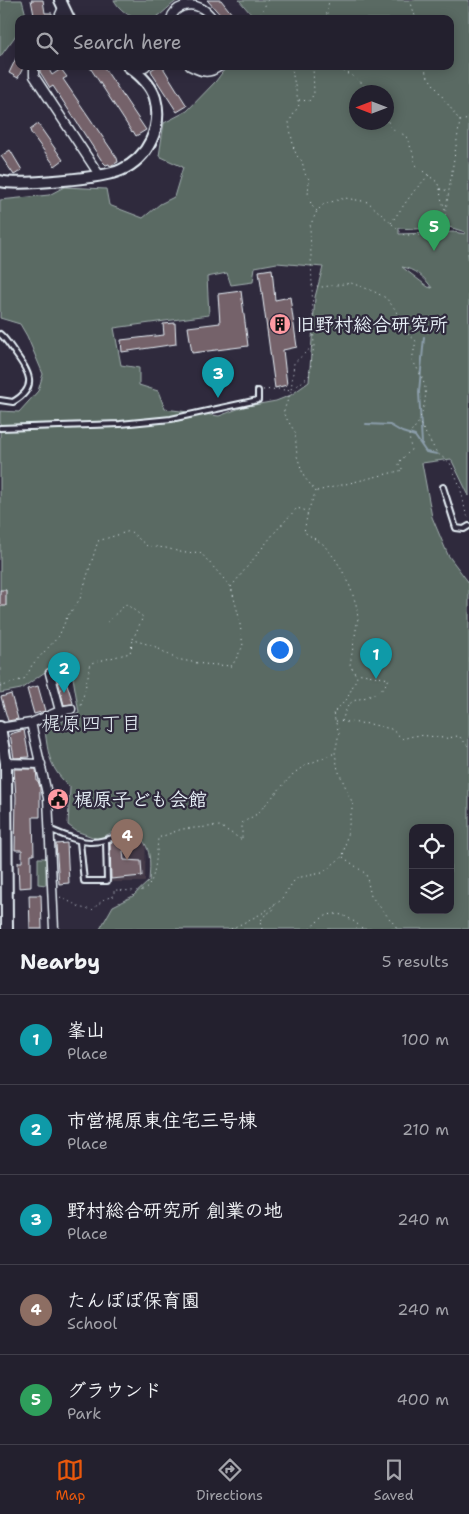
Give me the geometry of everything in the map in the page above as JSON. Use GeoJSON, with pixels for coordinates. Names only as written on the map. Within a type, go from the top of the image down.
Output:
{"type":"FeatureCollection","features":[{"type":"Feature","properties":{"kind":"street"},"geometry":{"type":"LineString","coordinates":[[172,15],[180,7],[189,5],[201,7],[209,15]]}},
{"type":"Feature","properties":{"kind":"street"},"geometry":{"type":"LineString","coordinates":[[34,70],[34,76],[100,176]]}},
{"type":"Feature","properties":{"kind":"street"},"geometry":{"type":"LineString","coordinates":[[0,181],[25,183],[100,176],[120,171],[136,161],[143,154],[154,134],[157,116],[155,97],[149,86],[133,70]]}},
{"type":"Feature","properties":{"kind":"street"},"geometry":{"type":"LineString","coordinates":[[198,70],[212,72],[215,70]]}},
{"type":"Feature","properties":{"kind":"street"},"geometry":{"type":"LineString","coordinates":[[50,673],[60,711]]}},
{"type":"Feature","properties":{"kind":"street"},"geometry":{"type":"LineString","coordinates":[[7,929],[3,764],[0,727],[31,723],[60,711],[71,709]]}},
{"type":"Feature","properties":{"kind":"street"},"geometry":{"type":"LineString","coordinates":[[31,723],[48,798],[54,929]]}},
{"type":"Feature","properties":{"kind":"street"},"geometry":{"type":"LineString","coordinates":[[3,764],[41,764]]}},
{"type":"Feature","properties":{"kind":"lane"},"geometry":{"type":"LineString","coordinates":[[0,334],[26,368],[29,384],[26,392],[13,402],[0,400]]}},
{"type":"Feature","properties":{"kind":"lane"},"geometry":{"type":"LineString","coordinates":[[0,428],[120,424],[171,419],[258,400],[258,391]]}},
{"type":"Feature","properties":{"kind":"lane"},"geometry":{"type":"LineString","coordinates":[[443,487],[456,528],[464,530],[469,526]]}},
{"type":"Feature","properties":{"kind":"lane"},"geometry":{"type":"LineString","coordinates":[[49,828],[80,842],[106,842],[123,834]]}},
{"type":"Feature","properties":{"kind":"lane"},"geometry":{"type":"LineString","coordinates":[[80,842],[84,880],[108,880],[106,842]]}},
{"type":"Feature","properties":{"kind":"path"},"geometry":{"type":"LineString","coordinates":[[260,15],[268,0]]}},
{"type":"Feature","properties":{"kind":"path"},"geometry":{"type":"LineString","coordinates":[[327,15],[329,0]]}},
{"type":"Feature","properties":{"kind":"path"},"geometry":{"type":"LineString","coordinates":[[410,0],[415,15]]}},
{"type":"Feature","properties":{"kind":"path"},"geometry":{"type":"LineString","coordinates":[[292,70],[299,105],[289,122],[290,129],[294,149],[302,161],[305,174],[309,179],[308,196],[312,206],[317,211]]}},
{"type":"Feature","properties":{"kind":"path"},"geometry":{"type":"LineString","coordinates":[[298,100],[309,101],[314,94],[313,70]]}},
{"type":"Feature","properties":{"kind":"path"},"geometry":{"type":"LineString","coordinates":[[343,70],[355,76],[364,85]]}},
{"type":"Feature","properties":{"kind":"path"},"geometry":{"type":"LineString","coordinates":[[258,391],[278,389],[291,391],[309,376],[314,346],[310,226],[317,211],[324,204],[345,198],[368,202],[404,236],[433,235],[443,228],[460,121],[426,74],[426,70]]}},
{"type":"Feature","properties":{"kind":"path"},"geometry":{"type":"LineString","coordinates":[[460,121],[469,120]]}},
{"type":"Feature","properties":{"kind":"path"},"geometry":{"type":"LineString","coordinates":[[394,130],[406,136],[415,165],[438,182],[446,213]]}},
{"type":"Feature","properties":{"kind":"path"},"geometry":{"type":"LineString","coordinates":[[391,223],[414,191],[429,175]]}},
{"type":"Feature","properties":{"kind":"path"},"geometry":{"type":"LineString","coordinates":[[440,189],[449,191]]}},
{"type":"Feature","properties":{"kind":"path"},"geometry":{"type":"LineString","coordinates":[[312,286],[322,287],[351,283],[373,290],[386,298],[395,309],[406,332],[416,341],[412,360],[424,383],[427,394],[426,404],[419,422],[409,435],[411,450],[398,463],[403,470],[316,491]]}},
{"type":"Feature","properties":{"kind":"path"},"geometry":{"type":"LineString","coordinates":[[314,346],[294,363],[291,391],[283,413],[295,432],[297,456],[304,477],[316,491]]}},
{"type":"Feature","properties":{"kind":"path"},"geometry":{"type":"LineString","coordinates":[[419,422],[437,453],[450,463],[460,486],[466,514],[469,518]]}},
{"type":"Feature","properties":{"kind":"path"},"geometry":{"type":"LineString","coordinates":[[231,929],[280,901],[296,878],[322,873],[343,856],[353,804],[338,770],[335,753],[340,733],[333,713],[347,699],[357,678],[350,665],[358,618],[356,604],[348,581],[336,560],[323,544],[304,532],[308,511],[316,491]]}},
{"type":"Feature","properties":{"kind":"path"},"geometry":{"type":"LineString","coordinates":[[231,587],[297,508],[308,511]]}},
{"type":"Feature","properties":{"kind":"path"},"geometry":{"type":"LineString","coordinates":[[0,686],[26,678],[32,665],[59,636],[67,617],[80,599],[98,541],[130,531],[147,546],[166,548],[184,553],[200,552],[231,587],[243,646],[232,666],[203,664],[176,659],[154,646],[133,640]]}},
{"type":"Feature","properties":{"kind":"path"},"geometry":{"type":"LineString","coordinates":[[71,709],[81,706],[91,662],[130,653],[133,640],[143,617],[126,604],[104,625]]}},
{"type":"Feature","properties":{"kind":"path"},"geometry":{"type":"LineString","coordinates":[[342,721],[349,705],[356,700],[372,697],[384,688],[389,679],[356,673]]}},
{"type":"Feature","properties":{"kind":"path"},"geometry":{"type":"LineString","coordinates":[[336,721],[370,724],[391,730],[403,739],[413,735],[434,736],[444,739],[459,736],[469,746]]}},
{"type":"Feature","properties":{"kind":"path"},"geometry":{"type":"LineString","coordinates":[[52,895],[82,908],[92,910],[104,899],[114,896],[114,890],[143,890],[149,887],[154,873],[158,838],[182,829],[220,826],[242,840],[242,822],[257,814],[294,773],[306,765],[335,753]]}},
{"type":"Feature","properties":{"kind":"path"},"geometry":{"type":"LineString","coordinates":[[343,856],[366,874],[371,896],[398,929]]}},
{"type":"Feature","properties":{"kind":"path"},"geometry":{"type":"LineString","coordinates":[[262,929],[260,922],[264,916],[274,909],[274,905]]}},
{"type":"Feature","properties":{"kind":"path"},"geometry":{"type":"LineString","coordinates":[[310,929],[323,917],[332,914],[342,914],[363,929]]}},
{"type":"Feature","properties":{"kind":"shaded area"},"geometry":{"type":"Polygon","coordinates":[[[125,832],[146,832],[145,882],[111,882],[107,838],[125,832]]]}},
{"type":"Feature","properties":{"kind":"green space"},"geometry":{"type":"Polygon","coordinates":[[[0,0],[22,0],[26,15],[15,15],[15,36],[0,57],[0,0]]]}},
{"type":"Feature","properties":{"kind":"green space"},"geometry":{"type":"Polygon","coordinates":[[[114,0],[178,0],[160,15],[130,15],[117,5],[114,0]]]}},
{"type":"Feature","properties":{"kind":"green space"},"geometry":{"type":"Polygon","coordinates":[[[239,0],[469,0],[469,496],[451,459],[422,463],[432,517],[448,555],[469,583],[469,929],[100,929],[113,906],[133,896],[149,881],[150,863],[145,843],[126,826],[98,839],[76,831],[68,825],[70,787],[54,768],[47,747],[45,730],[79,713],[71,666],[45,672],[21,689],[0,693],[0,411],[19,412],[38,391],[43,374],[20,324],[0,318],[0,200],[49,195],[64,187],[106,189],[109,205],[143,218],[160,204],[174,197],[183,167],[159,156],[164,123],[187,111],[224,70],[454,70],[454,15],[252,15],[239,0]],[[449,227],[399,228],[399,234],[454,232],[465,234],[465,232],[449,227]],[[277,263],[255,267],[253,282],[231,285],[227,273],[207,277],[209,315],[114,328],[121,365],[139,368],[139,385],[158,391],[165,409],[219,416],[243,407],[276,401],[291,395],[309,382],[315,297],[323,267],[277,263]],[[402,267],[432,288],[419,274],[402,267]]]}},
{"type":"Feature","properties":{"kind":"green space"},"geometry":{"type":"Polygon","coordinates":[[[38,858],[46,858],[46,885],[38,884],[38,858]]]}},
{"type":"Feature","properties":{"kind":"building"},"geometry":{"type":"Polygon","coordinates":[[[31,0],[43,0],[45,13],[52,13],[52,15],[34,15],[31,0]]]}},
{"type":"Feature","properties":{"kind":"building"},"geometry":{"type":"Polygon","coordinates":[[[207,0],[221,0],[233,15],[220,15],[207,0]]]}},
{"type":"Feature","properties":{"kind":"building"},"geometry":{"type":"Polygon","coordinates":[[[15,60],[15,70],[22,70],[18,78],[9,73],[15,60]]]}},
{"type":"Feature","properties":{"kind":"building"},"geometry":{"type":"Polygon","coordinates":[[[40,70],[49,70],[52,75],[62,70],[67,77],[63,79],[118,162],[110,166],[102,161],[53,86],[50,88],[40,70]]]}},
{"type":"Feature","properties":{"kind":"building"},"geometry":{"type":"Polygon","coordinates":[[[92,70],[106,70],[146,130],[136,136],[92,70]]]}},
{"type":"Feature","properties":{"kind":"building"},"geometry":{"type":"Polygon","coordinates":[[[151,70],[164,70],[187,106],[177,112],[151,70]]]}},
{"type":"Feature","properties":{"kind":"building"},"geometry":{"type":"Polygon","coordinates":[[[38,124],[63,160],[55,166],[31,133],[30,130],[38,124]]]}},
{"type":"Feature","properties":{"kind":"building"},"geometry":{"type":"Polygon","coordinates":[[[10,150],[22,170],[14,175],[1,156],[10,150]]]}},
{"type":"Feature","properties":{"kind":"building","name":"旧野村総合研究所"},"geometry":{"type":"Polygon","coordinates":[[[272,269],[275,300],[290,297],[297,347],[283,350],[287,385],[275,388],[259,271],[272,269]]]}},
{"type":"Feature","properties":{"kind":"building","name":"旧野村総合研究所"},"geometry":{"type":"Polygon","coordinates":[[[241,291],[248,346],[192,353],[188,327],[220,323],[218,294],[241,291]]]}},
{"type":"Feature","properties":{"kind":"building"},"geometry":{"type":"Polygon","coordinates":[[[175,323],[176,344],[122,352],[121,340],[164,335],[163,324],[175,323]]]}},
{"type":"Feature","properties":{"kind":"building"},"geometry":{"type":"Polygon","coordinates":[[[0,590],[6,590],[6,606],[0,606],[0,590]]]}},
{"type":"Feature","properties":{"kind":"building"},"geometry":{"type":"Polygon","coordinates":[[[65,678],[73,704],[64,705],[58,681],[65,678]]]}},
{"type":"Feature","properties":{"kind":"building"},"geometry":{"type":"Polygon","coordinates":[[[38,686],[45,711],[34,714],[27,689],[38,686]]]}},
{"type":"Feature","properties":{"kind":"building"},"geometry":{"type":"Polygon","coordinates":[[[11,694],[18,719],[8,721],[1,697],[11,694]]]}},
{"type":"Feature","properties":{"kind":"building"},"geometry":{"type":"Polygon","coordinates":[[[24,730],[29,757],[14,758],[10,734],[24,730]]]}},
{"type":"Feature","properties":{"kind":"building"},"geometry":{"type":"Polygon","coordinates":[[[14,769],[36,769],[37,781],[40,787],[40,817],[33,817],[34,855],[31,855],[31,887],[19,888],[18,862],[22,862],[22,850],[15,850],[16,797],[14,769]]]}},
{"type":"Feature","properties":{"kind":"building"},"geometry":{"type":"Polygon","coordinates":[[[130,836],[133,848],[123,851],[124,860],[141,861],[142,876],[111,879],[110,843],[130,836]]]}},
{"type":"Feature","properties":{"kind":"building"},"geometry":{"type":"Polygon","coordinates":[[[67,843],[69,883],[59,884],[56,844],[67,843]]]}},
{"type":"Feature","properties":{"kind":"building"},"geometry":{"type":"Polygon","coordinates":[[[29,895],[41,895],[42,929],[30,929],[29,895]]]}},
{"type":"Feature","properties":{"kind":"waterway"},"geometry":{"type":"LineString","coordinates":[[422,444],[419,392],[424,337]]}},
{"type":"Feature","properties":{"kind":"waterway"},"geometry":{"type":"LineString","coordinates":[[366,424],[390,425],[402,432],[415,436],[426,452],[437,454]]}},
{"type":"Feature","properties":{"kind":"place","name":"グラウンド"},"geometry":{"type":"Point","coordinates":[434,251]}},
{"type":"Feature","properties":{"kind":"place","name":"旧野村総合研究所"},"geometry":{"type":"Point","coordinates":[280,324]}},
{"type":"Feature","properties":{"kind":"place","name":"野村総合研究所 創業の地"},"geometry":{"type":"Point","coordinates":[218,398]}},
{"type":"Feature","properties":{"kind":"place","name":"峯山"},"geometry":{"type":"Point","coordinates":[376,679]}},
{"type":"Feature","properties":{"kind":"place","name":"市営梶原東住宅三号棟"},"geometry":{"type":"Point","coordinates":[64,693]}},
{"type":"Feature","properties":{"kind":"place","name":"梶原子ども会館"},"geometry":{"type":"Point","coordinates":[58,799]}},
{"type":"Feature","properties":{"kind":"place","name":"たんぽぽ保育園"},"geometry":{"type":"Point","coordinates":[127,860]}},
{"type":"Feature","properties":{"kind":"district","name":"梶原四丁目"},"geometry":{"type":"Point","coordinates":[91,723]}}]}
